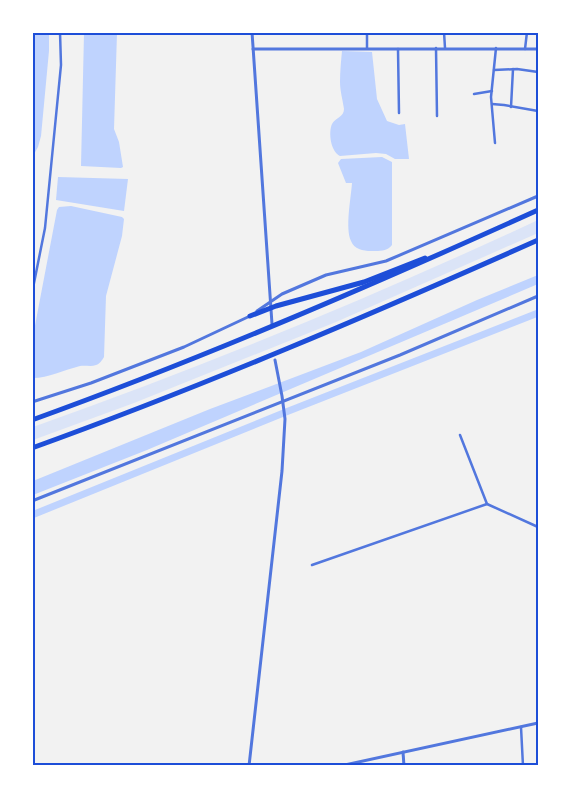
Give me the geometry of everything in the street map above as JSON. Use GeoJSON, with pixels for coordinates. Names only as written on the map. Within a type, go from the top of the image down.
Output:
{"type":"FeatureCollection","features":[{"type":"Feature","properties":{"kind":"highway"},"geometry":{"type":"LineString","coordinates":[[32,420],[208,354],[398,274],[538,210]]}},
{"type":"Feature","properties":{"kind":"highway"},"geometry":{"type":"LineString","coordinates":[[250,316],[271,305],[364,282],[484,235]]}},
{"type":"Feature","properties":{"kind":"highway"},"geometry":{"type":"LineString","coordinates":[[32,448],[218,378],[410,297],[538,240]]}},
{"type":"Feature","properties":{"kind":"street"},"geometry":{"type":"LineString","coordinates":[[32,293],[45,228],[61,65],[60,32]]}},
{"type":"Feature","properties":{"kind":"street"},"geometry":{"type":"LineString","coordinates":[[252,32],[272,324]]}},
{"type":"Feature","properties":{"kind":"street"},"geometry":{"type":"LineString","coordinates":[[367,32],[367,49]]}},
{"type":"Feature","properties":{"kind":"street"},"geometry":{"type":"LineString","coordinates":[[444,32],[445,48]]}},
{"type":"Feature","properties":{"kind":"street"},"geometry":{"type":"LineString","coordinates":[[525,48],[527,32]]}},
{"type":"Feature","properties":{"kind":"street"},"geometry":{"type":"LineString","coordinates":[[436,48],[437,116]]}},
{"type":"Feature","properties":{"kind":"street"},"geometry":{"type":"LineString","coordinates":[[496,48],[492,91],[496,143]]}},
{"type":"Feature","properties":{"kind":"street"},"geometry":{"type":"LineString","coordinates":[[253,49],[538,49]]}},
{"type":"Feature","properties":{"kind":"street"},"geometry":{"type":"LineString","coordinates":[[398,49],[399,113]]}},
{"type":"Feature","properties":{"kind":"street"},"geometry":{"type":"LineString","coordinates":[[494,70],[514,69],[538,72]]}},
{"type":"Feature","properties":{"kind":"street"},"geometry":{"type":"LineString","coordinates":[[511,106],[514,69]]}},
{"type":"Feature","properties":{"kind":"street"},"geometry":{"type":"LineString","coordinates":[[474,94],[492,91]]}},
{"type":"Feature","properties":{"kind":"street"},"geometry":{"type":"LineString","coordinates":[[492,104],[538,111]]}},
{"type":"Feature","properties":{"kind":"street"},"geometry":{"type":"LineString","coordinates":[[271,305],[282,294],[326,275],[386,261],[538,196]]}},
{"type":"Feature","properties":{"kind":"street"},"geometry":{"type":"LineString","coordinates":[[32,501],[400,355],[538,296]]}},
{"type":"Feature","properties":{"kind":"street"},"geometry":{"type":"LineString","coordinates":[[32,402],[184,347],[250,316]]}},
{"type":"Feature","properties":{"kind":"street"},"geometry":{"type":"LineString","coordinates":[[250,766],[282,471],[285,419],[275,360]]}},
{"type":"Feature","properties":{"kind":"street"},"geometry":{"type":"LineString","coordinates":[[460,435],[487,504]]}},
{"type":"Feature","properties":{"kind":"street"},"geometry":{"type":"LineString","coordinates":[[312,565],[487,504],[538,527]]}},
{"type":"Feature","properties":{"kind":"street"},"geometry":{"type":"LineString","coordinates":[[340,766],[538,724]]}},
{"type":"Feature","properties":{"kind":"street"},"geometry":{"type":"LineString","coordinates":[[521,727],[523,766]]}},
{"type":"Feature","properties":{"kind":"street"},"geometry":{"type":"LineString","coordinates":[[403,752],[404,766]]}},
{"type":"Feature","properties":{"kind":"street"},"geometry":{"type":"LineString","coordinates":[[369,759],[370,766]]}},
{"type":"Feature","properties":{"kind":"street"},"geometry":{"type":"LineString","coordinates":[[532,766],[538,764]]}},
{"type":"Feature","properties":{"kind":"shaded area"},"geometry":{"type":"Polygon","coordinates":[[[538,220],[538,233],[336,322],[134,403],[33,440],[33,427],[161,380],[288,330],[538,220]]]}},
{"type":"Feature","properties":{"kind":"water"},"geometry":{"type":"Polygon","coordinates":[[[33,32],[49,33],[49,51],[41,136],[33,156],[33,32]]]}},
{"type":"Feature","properties":{"kind":"water"},"geometry":{"type":"Polygon","coordinates":[[[84,33],[117,33],[114,129],[119,142],[123,167],[121,168],[81,166],[84,33]]]}},
{"type":"Feature","properties":{"kind":"water"},"geometry":{"type":"Polygon","coordinates":[[[342,51],[372,52],[377,99],[387,121],[399,125],[405,124],[409,159],[395,159],[386,154],[376,153],[340,156],[334,151],[330,132],[332,124],[344,112],[340,82],[342,51]]]}},
{"type":"Feature","properties":{"kind":"water"},"geometry":{"type":"Polygon","coordinates":[[[382,157],[392,162],[392,245],[382,251],[365,251],[352,244],[349,235],[348,221],[352,183],[346,183],[338,163],[341,159],[382,157]]]}},
{"type":"Feature","properties":{"kind":"water"},"geometry":{"type":"Polygon","coordinates":[[[58,177],[128,179],[124,211],[56,200],[58,177]]]}},
{"type":"Feature","properties":{"kind":"water"},"geometry":{"type":"Polygon","coordinates":[[[71,206],[124,219],[122,236],[106,296],[104,357],[100,363],[94,366],[80,366],[33,378],[33,336],[57,210],[59,207],[71,206]]]}},
{"type":"Feature","properties":{"kind":"water"},"geometry":{"type":"Polygon","coordinates":[[[538,275],[538,284],[147,450],[33,495],[33,481],[210,409],[361,352],[538,275]]]}},
{"type":"Feature","properties":{"kind":"waterway"},"geometry":{"type":"LineString","coordinates":[[32,515],[538,313]]}}]}
